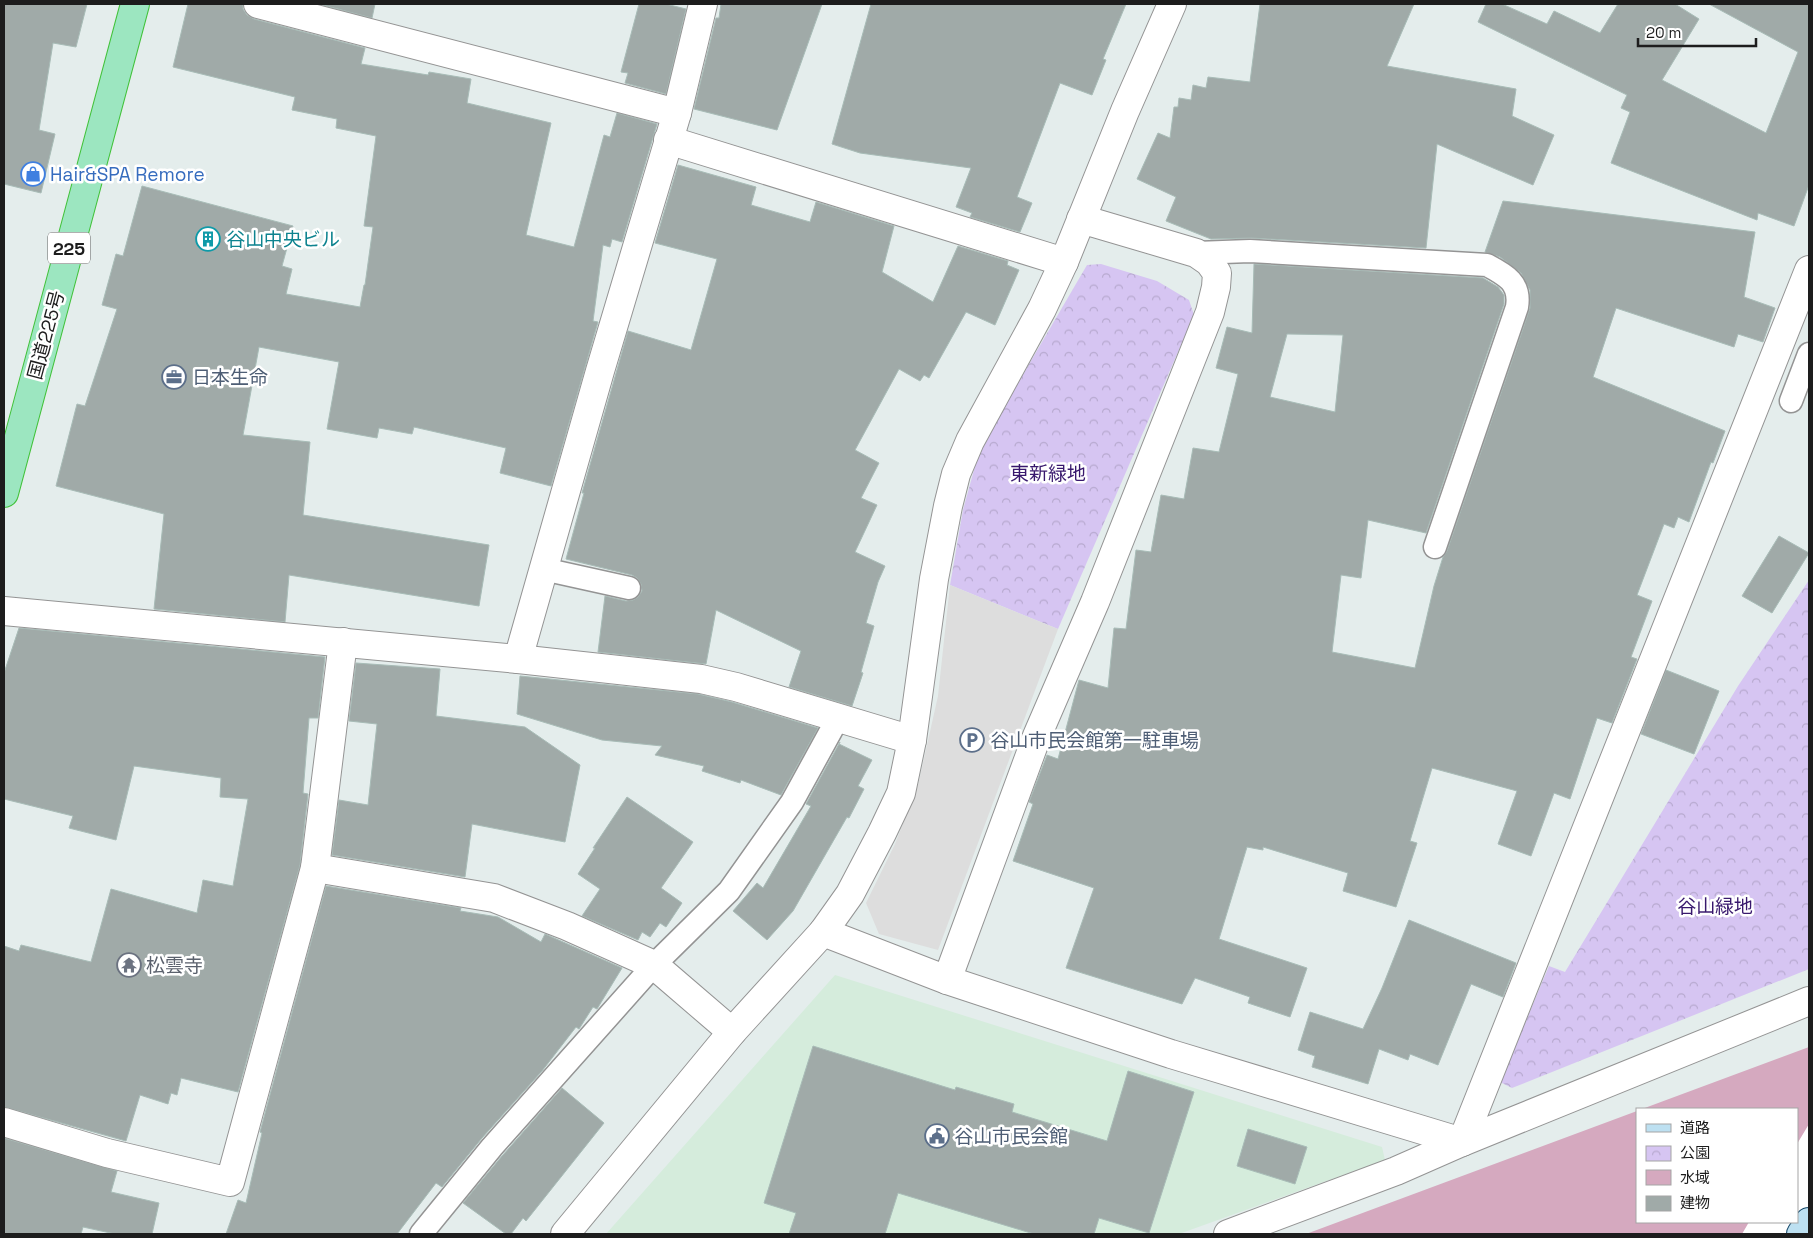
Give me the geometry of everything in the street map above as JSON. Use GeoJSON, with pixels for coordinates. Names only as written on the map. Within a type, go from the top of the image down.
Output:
{"type":"FeatureCollection","features":[{"type":"Feature","properties":{"kind":"highway","name":"国道225号"},"geometry":{"type":"LineString","coordinates":[[4,492],[135,4]]}},
{"type":"Feature","properties":{"kind":"main road"},"geometry":{"type":"LineString","coordinates":[[1801,1234],[1809,1222]]}},
{"type":"Feature","properties":{"kind":"street"},"geometry":{"type":"LineString","coordinates":[[258,4],[677,113]]}},
{"type":"Feature","properties":{"kind":"street"},"geometry":{"type":"LineString","coordinates":[[518,658],[677,113],[703,4]]}},
{"type":"Feature","properties":{"kind":"street"},"geometry":{"type":"LineString","coordinates":[[565,1234],[732,1032],[823,932],[850,894],[901,793],[912,740],[934,579],[956,474],[970,441],[1042,309],[1064,262],[1125,111],[1172,4]]}},
{"type":"Feature","properties":{"kind":"street"},"geometry":{"type":"LineString","coordinates":[[668,140],[1064,262]]}},
{"type":"Feature","properties":{"kind":"street"},"geometry":{"type":"LineString","coordinates":[[947,980],[1037,736],[1095,602],[1210,312],[1216,287],[1217,273],[1209,262],[1196,253],[1081,219]]}},
{"type":"Feature","properties":{"kind":"street"},"geometry":{"type":"LineString","coordinates":[[1462,1142],[1809,270]]}},
{"type":"Feature","properties":{"kind":"street"},"geometry":{"type":"LineString","coordinates":[[4,611],[518,658],[702,679],[736,687],[912,740]]}},
{"type":"Feature","properties":{"kind":"street"},"geometry":{"type":"LineString","coordinates":[[4,1122],[107,1152],[230,1182],[315,868],[343,642]]}},
{"type":"Feature","properties":{"kind":"street"},"geometry":{"type":"LineString","coordinates":[[315,868],[494,898],[567,926],[654,965],[732,1032]]}},
{"type":"Feature","properties":{"kind":"street"},"geometry":{"type":"LineString","coordinates":[[823,932],[947,980],[1171,1054],[1462,1142]]}},
{"type":"Feature","properties":{"kind":"street"},"geometry":{"type":"LineString","coordinates":[[1228,1234],[1396,1171],[1462,1142],[1809,1001]]}},
{"type":"Feature","properties":{"kind":"lane"},"geometry":{"type":"LineString","coordinates":[[1196,253],[1250,251],[1487,265],[1505,274],[1515,286],[1518,296],[1517,307],[1435,547]]}},
{"type":"Feature","properties":{"kind":"lane"},"geometry":{"type":"LineString","coordinates":[[1790,401],[1809,354]]}},
{"type":"Feature","properties":{"kind":"lane"},"geometry":{"type":"LineString","coordinates":[[543,569],[629,588]]}},
{"type":"Feature","properties":{"kind":"lane"},"geometry":{"type":"LineString","coordinates":[[421,1234],[492,1147],[654,965],[730,891],[792,802],[838,718]]}},
{"type":"Feature","properties":{"kind":"shaded area","name":"谷山市民会館第一駐車場"},"geometry":{"type":"Polygon","coordinates":[[[950,585],[1058,629],[938,950],[879,934],[866,903],[895,844],[918,785],[938,696],[950,585]]]}},
{"type":"Feature","properties":{"kind":"shaded area"},"geometry":{"type":"Polygon","coordinates":[[[835,975],[1382,1147],[1385,1160],[1179,1234],[606,1234],[835,975]]]}},
{"type":"Feature","properties":{"kind":"green space","name":"東新緑地"},"geometry":{"type":"Polygon","coordinates":[[[1101,264],[1157,281],[1189,300],[1194,315],[1058,629],[950,585],[963,510],[980,448],[1087,265],[1101,264]]]}},
{"type":"Feature","properties":{"kind":"green space","name":"谷山緑地"},"geometry":{"type":"Polygon","coordinates":[[[1809,580],[1809,969],[1512,1088],[1500,1082],[1549,966],[1565,972],[1738,686],[1809,580]]]}},
{"type":"Feature","properties":{"kind":"water"},"geometry":{"type":"Polygon","coordinates":[[[1809,1047],[1809,1234],[1306,1234],[1636,1111],[1636,1223],[1798,1223],[1798,1108],[1645,1108],[1809,1047]]]}},
{"type":"Feature","properties":{"kind":"pier"},"geometry":{"type":"Polygon","coordinates":[[[1809,1124],[1809,1234],[1742,1234],[1748,1223],[1798,1223],[1798,1142],[1809,1124]]]}},
{"type":"Feature","properties":{"kind":"building"},"geometry":{"type":"Polygon","coordinates":[[[4,4],[87,4],[76,47],[53,43],[39,130],[55,134],[41,193],[4,184],[4,4]]]}},
{"type":"Feature","properties":{"kind":"building"},"geometry":{"type":"Polygon","coordinates":[[[188,4],[243,4],[243,9],[247,15],[254,19],[365,48],[361,64],[428,75],[429,72],[471,79],[467,103],[551,123],[526,235],[574,247],[604,135],[610,137],[617,113],[657,124],[622,242],[612,239],[610,247],[603,245],[593,321],[598,322],[551,486],[500,473],[506,448],[414,427],[412,434],[379,428],[377,438],[327,429],[339,362],[259,347],[243,435],[310,442],[303,515],[489,545],[479,606],[289,575],[285,622],[154,609],[164,514],[56,486],[77,404],[85,406],[117,309],[102,305],[116,254],[123,256],[142,186],[293,226],[282,266],[292,269],[286,294],[360,307],[373,227],[364,226],[376,136],[336,128],[337,119],[292,110],[295,97],[173,67],[188,4]]]}},
{"type":"Feature","properties":{"kind":"building"},"geometry":{"type":"Polygon","coordinates":[[[319,4],[375,4],[372,18],[319,4]]]}},
{"type":"Feature","properties":{"kind":"building"},"geometry":{"type":"Polygon","coordinates":[[[639,4],[666,4],[686,9],[666,94],[625,83],[628,73],[621,72],[639,4]]]}},
{"type":"Feature","properties":{"kind":"building"},"geometry":{"type":"Polygon","coordinates":[[[721,4],[822,4],[777,130],[694,109],[716,18],[719,18],[721,4]]]}},
{"type":"Feature","properties":{"kind":"building"},"geometry":{"type":"Polygon","coordinates":[[[871,4],[1126,4],[1103,59],[1106,60],[1092,95],[1060,83],[1017,197],[1032,203],[1020,232],[970,217],[972,213],[956,207],[971,168],[860,153],[832,144],[871,4]]]}},
{"type":"Feature","properties":{"kind":"building"},"geometry":{"type":"Polygon","coordinates":[[[1260,4],[1414,4],[1387,66],[1516,89],[1512,116],[1554,135],[1533,185],[1437,144],[1426,248],[1251,238],[1211,239],[1166,221],[1176,197],[1137,179],[1158,133],[1170,138],[1174,107],[1178,107],[1179,98],[1191,100],[1193,85],[1206,88],[1208,77],[1250,82],[1260,4]]]}},
{"type":"Feature","properties":{"kind":"building"},"geometry":{"type":"Polygon","coordinates":[[[1486,4],[1502,4],[1547,24],[1554,11],[1600,33],[1618,4],[1675,4],[1699,19],[1662,80],[1766,133],[1798,52],[1709,4],[1809,4],[1809,185],[1794,226],[1758,213],[1757,220],[1611,163],[1630,112],[1621,108],[1627,95],[1478,22],[1486,4]]]}},
{"type":"Feature","properties":{"kind":"building"},"geometry":{"type":"Polygon","coordinates":[[[678,165],[756,187],[751,205],[810,222],[816,202],[894,226],[882,272],[933,302],[958,246],[1008,261],[1007,265],[1019,270],[995,325],[966,312],[929,378],[924,375],[920,381],[899,369],[855,450],[879,463],[861,498],[877,505],[855,552],[885,566],[878,582],[866,623],[874,626],[861,672],[863,673],[852,706],[789,687],[801,651],[716,610],[706,664],[598,652],[605,596],[626,601],[633,600],[642,591],[641,584],[632,575],[566,559],[584,493],[582,493],[628,331],[691,350],[717,259],[655,243],[678,165]]]}},
{"type":"Feature","properties":{"kind":"building"},"geometry":{"type":"Polygon","coordinates":[[[1503,201],[1755,232],[1744,297],[1775,308],[1763,342],[1738,334],[1734,347],[1616,308],[1593,377],[1725,431],[1713,463],[1711,462],[1689,522],[1678,517],[1674,528],[1664,524],[1637,595],[1652,601],[1631,657],[1637,659],[1612,723],[1597,718],[1570,799],[1554,793],[1531,856],[1498,844],[1517,791],[1432,768],[1410,841],[1417,843],[1396,907],[1343,891],[1348,873],[1263,847],[1263,850],[1247,847],[1219,939],[1307,968],[1290,1017],[1248,1003],[1250,997],[1195,978],[1182,1004],[1066,968],[1094,888],[1013,861],[1033,804],[1029,802],[1047,755],[1058,759],[1079,680],[1108,688],[1114,628],[1126,629],[1136,550],[1151,552],[1161,495],[1184,499],[1193,448],[1219,452],[1238,374],[1216,368],[1227,327],[1252,333],[1254,264],[1483,278],[1498,287],[1504,295],[1504,304],[1426,533],[1368,520],[1361,578],[1341,575],[1332,652],[1415,668],[1434,586],[1443,557],[1447,551],[1530,308],[1530,290],[1521,273],[1500,257],[1485,252],[1503,201]],[[1287,334],[1270,397],[1335,412],[1343,335],[1287,334]]]}},
{"type":"Feature","properties":{"kind":"building"},"geometry":{"type":"Polygon","coordinates":[[[1779,536],[1809,553],[1772,613],[1742,596],[1779,536]]]}},
{"type":"Feature","properties":{"kind":"building"},"geometry":{"type":"Polygon","coordinates":[[[19,628],[325,657],[318,718],[309,718],[303,793],[308,794],[300,865],[238,1092],[181,1078],[177,1095],[171,1093],[168,1104],[140,1095],[126,1141],[4,1107],[4,946],[19,951],[21,945],[91,962],[111,889],[197,913],[203,880],[233,886],[248,799],[220,797],[221,778],[134,766],[116,840],[69,828],[73,816],[4,799],[4,673],[19,628]]]}},
{"type":"Feature","properties":{"kind":"building"},"geometry":{"type":"Polygon","coordinates":[[[356,663],[440,669],[436,716],[525,727],[580,765],[565,842],[472,824],[465,877],[332,855],[339,800],[368,805],[377,724],[349,721],[356,663]]]}},
{"type":"Feature","properties":{"kind":"building"},"geometry":{"type":"Polygon","coordinates":[[[1666,670],[1719,691],[1694,754],[1641,734],[1666,670]]]}},
{"type":"Feature","properties":{"kind":"building"},"geometry":{"type":"Polygon","coordinates":[[[520,676],[698,694],[732,702],[818,728],[781,795],[741,780],[740,783],[702,771],[704,766],[655,755],[662,746],[602,740],[517,714],[520,676]]]}},
{"type":"Feature","properties":{"kind":"building"},"geometry":{"type":"Polygon","coordinates":[[[840,742],[839,744],[872,760],[858,786],[864,789],[849,818],[847,817],[793,911],[767,940],[733,911],[757,883],[763,888],[811,806],[806,804],[840,742]]]}},
{"type":"Feature","properties":{"kind":"building"},"geometry":{"type":"Polygon","coordinates":[[[627,797],[693,842],[661,888],[682,903],[666,927],[660,923],[650,937],[642,932],[638,940],[582,916],[600,889],[578,874],[627,797]]]}},
{"type":"Feature","properties":{"kind":"building"},"geometry":{"type":"Polygon","coordinates":[[[326,886],[461,908],[460,911],[498,917],[541,942],[545,934],[622,968],[597,1009],[593,1007],[579,1029],[576,1027],[542,1071],[482,1138],[442,1187],[436,1183],[397,1234],[226,1234],[238,1200],[246,1203],[262,1133],[260,1132],[326,886]]]}},
{"type":"Feature","properties":{"kind":"building"},"geometry":{"type":"Polygon","coordinates":[[[1409,920],[1516,963],[1503,997],[1471,984],[1438,1065],[1410,1054],[1408,1060],[1379,1049],[1368,1084],[1312,1067],[1315,1056],[1298,1050],[1310,1012],[1363,1029],[1382,988],[1409,920]]]}},
{"type":"Feature","properties":{"kind":"building","name":"谷山市民会館"},"geometry":{"type":"Polygon","coordinates":[[[813,1046],[955,1090],[956,1087],[1014,1104],[1012,1112],[1107,1141],[1128,1071],[1194,1092],[1149,1233],[1099,1218],[1094,1234],[1034,1234],[898,1193],[885,1234],[789,1234],[796,1213],[764,1203],[813,1046]]]}},
{"type":"Feature","properties":{"kind":"building"},"geometry":{"type":"Polygon","coordinates":[[[562,1088],[604,1123],[526,1221],[523,1218],[511,1234],[506,1234],[463,1203],[562,1088]]]}},
{"type":"Feature","properties":{"kind":"building"},"geometry":{"type":"Polygon","coordinates":[[[1248,1129],[1307,1147],[1295,1184],[1237,1166],[1248,1129]]]}},
{"type":"Feature","properties":{"kind":"building"},"geometry":{"type":"Polygon","coordinates":[[[4,1138],[117,1171],[111,1192],[159,1203],[152,1234],[115,1234],[83,1227],[81,1234],[4,1234],[4,1138]]]}},
{"type":"Feature","properties":{"kind":"place","name":"Hair&SPA Remore"},"geometry":{"type":"Point","coordinates":[33,174]}},
{"type":"Feature","properties":{"kind":"place","name":"谷山中央ビル"},"geometry":{"type":"Point","coordinates":[208,239]}},
{"type":"Feature","properties":{"kind":"place","name":"日本生命"},"geometry":{"type":"Point","coordinates":[174,377]}},
{"type":"Feature","properties":{"kind":"place","name":"谷山市民会館第一駐車場"},"geometry":{"type":"Point","coordinates":[972,740]}},
{"type":"Feature","properties":{"kind":"place","name":"松雲寺"},"geometry":{"type":"Point","coordinates":[129,965]}},
{"type":"Feature","properties":{"kind":"place","name":"谷山市民会館"},"geometry":{"type":"Point","coordinates":[937,1136]}}]}
